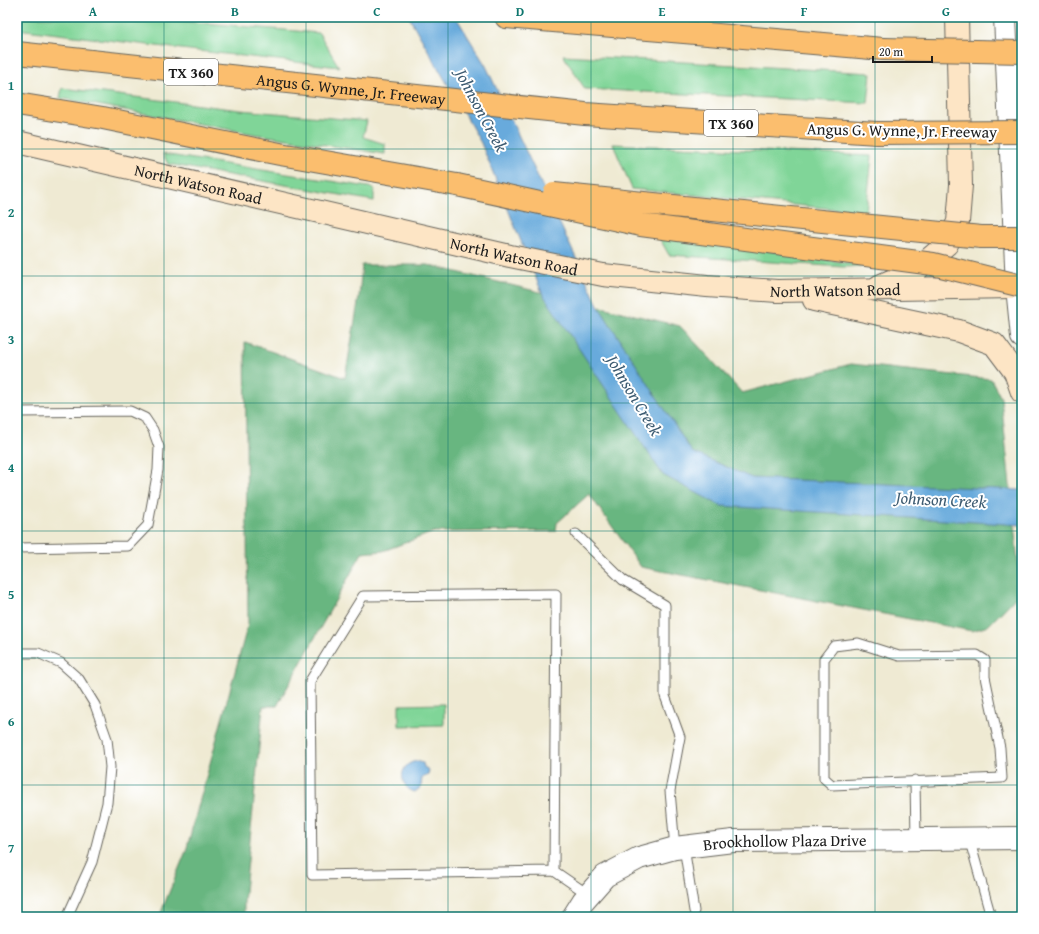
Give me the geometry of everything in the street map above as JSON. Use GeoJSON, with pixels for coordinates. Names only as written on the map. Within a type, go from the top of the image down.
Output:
{"type":"FeatureCollection","features":[{"type":"Feature","properties":{"kind":"highway"},"geometry":{"type":"LineString","coordinates":[[515,18],[547,17]]}},
{"type":"Feature","properties":{"kind":"highway"},"geometry":{"type":"LineString","coordinates":[[515,18],[882,49],[1022,52]]}},
{"type":"Feature","properties":{"kind":"highway","name":"Angus G. Wynne, Jr. Freeway"},"geometry":{"type":"LineString","coordinates":[[17,53],[585,114],[877,133],[1022,132]]}},
{"type":"Feature","properties":{"kind":"highway"},"geometry":{"type":"LineString","coordinates":[[17,104],[102,118],[280,154],[457,185],[641,225],[934,264],[1020,287]]}},
{"type":"Feature","properties":{"kind":"highway"},"geometry":{"type":"LineString","coordinates":[[457,185],[641,202],[981,237],[1022,238]]}},
{"type":"Feature","properties":{"kind":"main road"},"geometry":{"type":"LineString","coordinates":[[867,291],[916,270],[947,244],[958,222],[961,184],[956,17]]}},
{"type":"Feature","properties":{"kind":"main road","name":"North Watson Road"},"geometry":{"type":"LineString","coordinates":[[17,142],[510,256],[603,275],[707,286],[777,291],[867,291],[1020,287]]}},
{"type":"Feature","properties":{"kind":"main road"},"geometry":{"type":"LineString","coordinates":[[777,291],[959,331],[994,344],[1015,372],[1022,392]]}},
{"type":"Feature","properties":{"kind":"street"},"geometry":{"type":"LineString","coordinates":[[1005,17],[1022,337]]}},
{"type":"Feature","properties":{"kind":"street","name":"Brookhollow Plaza Drive"},"geometry":{"type":"LineString","coordinates":[[573,917],[583,901],[605,876],[639,858],[680,847],[733,841],[1022,838]]}},
{"type":"Feature","properties":{"kind":"lane"},"geometry":{"type":"LineString","coordinates":[[17,412],[130,412],[145,418],[153,430],[159,447],[158,470],[148,525],[128,546],[17,548]]}},
{"type":"Feature","properties":{"kind":"lane"},"geometry":{"type":"LineString","coordinates":[[576,534],[623,580],[665,605],[665,696],[680,737],[670,791],[694,911]]}},
{"type":"Feature","properties":{"kind":"lane"},"geometry":{"type":"LineString","coordinates":[[554,871],[556,594],[363,596],[310,681],[312,875],[554,871],[588,895]]}},
{"type":"Feature","properties":{"kind":"lane"},"geometry":{"type":"LineString","coordinates":[[858,644],[899,656],[977,655],[985,660],[985,677],[1000,748],[1002,778],[915,780],[832,785],[824,778],[824,659],[834,646],[858,644]]}},
{"type":"Feature","properties":{"kind":"lane"},"geometry":{"type":"LineString","coordinates":[[17,653],[38,653],[61,663],[79,679],[95,705],[107,739],[110,767],[107,803],[92,862],[67,917]]}},
{"type":"Feature","properties":{"kind":"lane"},"geometry":{"type":"LineString","coordinates":[[915,780],[916,839]]}},
{"type":"Feature","properties":{"kind":"lane"},"geometry":{"type":"LineString","coordinates":[[969,838],[991,917]]}},
{"type":"Feature","properties":{"kind":"green space"},"geometry":{"type":"Polygon","coordinates":[[[17,17],[136,17],[319,33],[339,67],[17,29],[17,17]]]}},
{"type":"Feature","properties":{"kind":"green space"},"geometry":{"type":"Polygon","coordinates":[[[563,55],[871,73],[868,103],[585,89],[563,55]]]}},
{"type":"Feature","properties":{"kind":"green space"},"geometry":{"type":"Polygon","coordinates":[[[62,88],[240,110],[367,121],[363,137],[385,144],[385,154],[254,134],[60,98],[62,88]]]}},
{"type":"Feature","properties":{"kind":"green space"},"geometry":{"type":"Polygon","coordinates":[[[613,144],[872,156],[866,212],[632,189],[613,144]]]}},
{"type":"Feature","properties":{"kind":"green space"},"geometry":{"type":"Polygon","coordinates":[[[163,154],[374,188],[374,201],[168,164],[163,154]]]}},
{"type":"Feature","properties":{"kind":"green space"},"geometry":{"type":"Polygon","coordinates":[[[657,234],[868,266],[843,267],[669,255],[657,234]]]}},
{"type":"Feature","properties":{"kind":"green space"},"geometry":{"type":"Polygon","coordinates":[[[362,265],[428,265],[680,326],[742,393],[851,364],[991,379],[1001,398],[1021,592],[988,626],[972,631],[641,567],[589,494],[557,523],[556,531],[434,532],[383,551],[362,553],[277,706],[263,706],[244,902],[244,917],[159,917],[186,851],[248,624],[245,342],[345,378],[359,297],[362,265]]]}},
{"type":"Feature","properties":{"kind":"green space"},"geometry":{"type":"Polygon","coordinates":[[[444,704],[444,725],[399,726],[399,705],[444,704]]]}},
{"type":"Feature","properties":{"kind":"water","name":"Johnson Creek"},"geometry":{"type":"Polygon","coordinates":[[[409,17],[456,17],[486,66],[599,307],[692,452],[752,478],[1022,490],[1022,525],[721,506],[663,475],[542,293],[481,143],[409,17]]]}},
{"type":"Feature","properties":{"kind":"water"},"geometry":{"type":"Polygon","coordinates":[[[417,761],[423,763],[424,767],[429,770],[428,775],[423,776],[422,778],[421,787],[415,792],[406,786],[402,776],[403,771],[410,763],[417,761]]]}}]}
